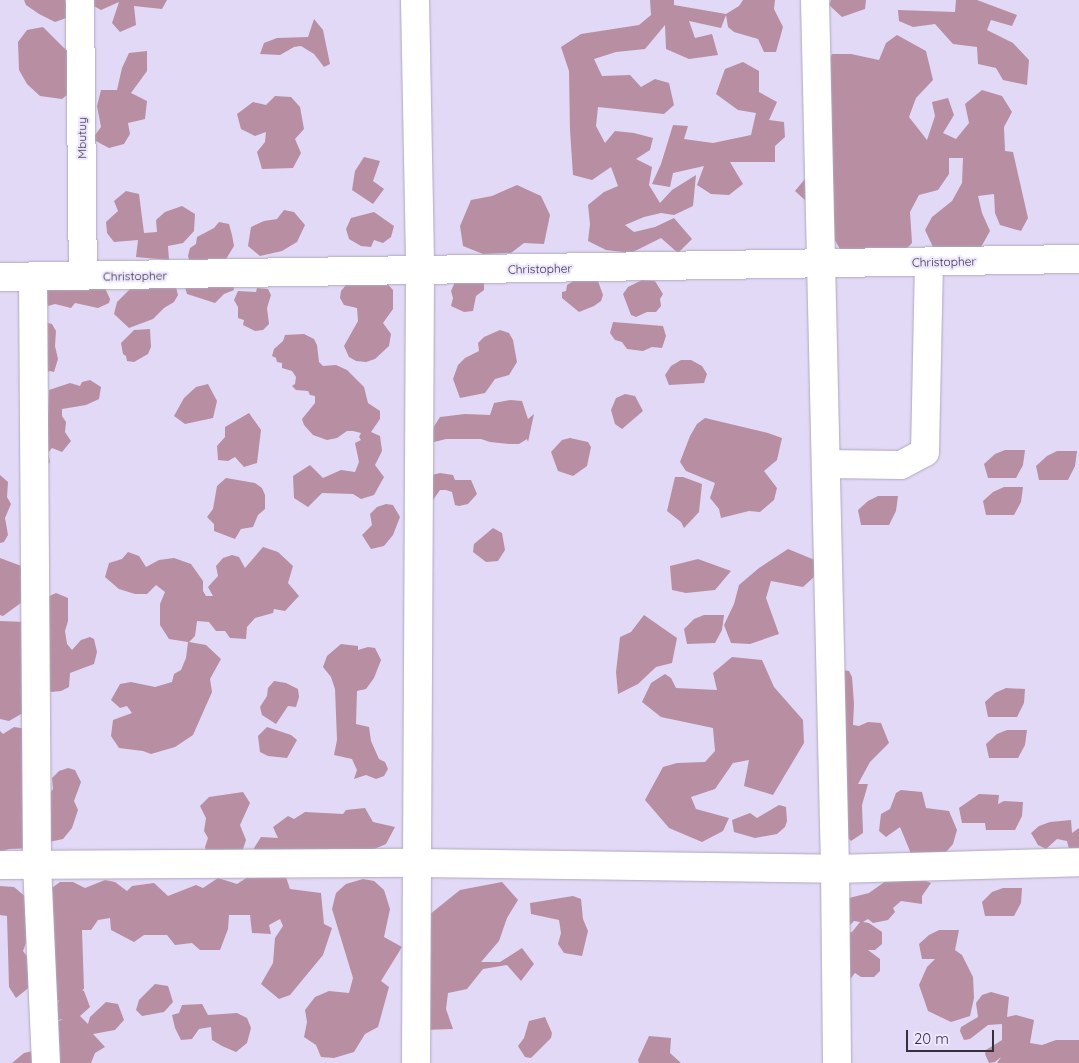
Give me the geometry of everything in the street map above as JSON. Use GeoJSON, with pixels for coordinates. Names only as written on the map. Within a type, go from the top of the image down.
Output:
{"type":"FeatureCollection","features":[{"type":"Feature","properties":{"kind":"street","name":"Mbutuy"},"geometry":{"type":"LineString","coordinates":[[80,0],[83,276]]}},
{"type":"Feature","properties":{"kind":"street"},"geometry":{"type":"LineString","coordinates":[[415,0],[420,271],[416,1063]]}},
{"type":"Feature","properties":{"kind":"street"},"geometry":{"type":"LineString","coordinates":[[814,0],[835,869],[837,1063]]}},
{"type":"Feature","properties":{"kind":"street","name":"Christopher"},"geometry":{"type":"LineString","coordinates":[[0,277],[1079,259]]}},
{"type":"Feature","properties":{"kind":"street"},"geometry":{"type":"LineString","coordinates":[[826,464],[901,465],[925,452],[929,262]]}},
{"type":"Feature","properties":{"kind":"street"},"geometry":{"type":"LineString","coordinates":[[33,276],[37,864],[46,1063]]}},
{"type":"Feature","properties":{"kind":"street"},"geometry":{"type":"LineString","coordinates":[[0,865],[418,862],[835,869],[1079,862]]}},
{"type":"Feature","properties":{"kind":"shaded area"},"geometry":{"type":"Polygon","coordinates":[[[24,0],[65,0],[69,17],[55,22],[26,5],[24,0]]]}},
{"type":"Feature","properties":{"kind":"shaded area"},"geometry":{"type":"Polygon","coordinates":[[[83,0],[167,0],[162,9],[134,6],[136,25],[120,32],[112,23],[119,2],[101,10],[83,0]]]}},
{"type":"Feature","properties":{"kind":"shaded area"},"geometry":{"type":"Polygon","coordinates":[[[650,0],[674,0],[674,5],[726,14],[739,6],[743,0],[775,0],[774,9],[783,27],[776,52],[764,52],[758,39],[734,32],[728,27],[726,15],[721,28],[689,21],[695,38],[712,34],[718,55],[689,59],[666,49],[665,25],[645,49],[616,52],[594,59],[602,76],[630,75],[641,87],[655,79],[669,83],[674,105],[664,114],[598,107],[596,126],[605,143],[615,131],[653,138],[650,150],[636,159],[652,167],[649,185],[660,203],[672,190],[696,175],[693,206],[674,215],[661,213],[644,217],[625,225],[634,232],[655,227],[674,218],[692,239],[678,253],[661,238],[631,253],[606,250],[588,241],[590,224],[588,205],[604,192],[618,186],[611,167],[592,180],[573,175],[569,71],[561,47],[581,34],[639,25],[651,15],[650,0]]]}},
{"type":"Feature","properties":{"kind":"shaded area"},"geometry":{"type":"Polygon","coordinates":[[[831,0],[866,0],[865,9],[842,17],[829,5],[831,0]]]}},
{"type":"Feature","properties":{"kind":"shaded area"},"geometry":{"type":"Polygon","coordinates":[[[956,0],[977,0],[1017,15],[1012,26],[991,20],[987,30],[1013,43],[1029,60],[1027,85],[1003,80],[996,68],[978,64],[977,47],[953,44],[935,24],[913,27],[899,21],[898,10],[955,12],[956,0]]]}},
{"type":"Feature","properties":{"kind":"shaded area"},"geometry":{"type":"Polygon","coordinates":[[[314,19],[323,30],[330,64],[324,67],[314,54],[301,46],[294,47],[280,55],[260,54],[264,43],[277,38],[308,37],[314,19]]]}},
{"type":"Feature","properties":{"kind":"shaded area"},"geometry":{"type":"Polygon","coordinates":[[[43,27],[64,48],[80,56],[72,91],[62,99],[40,96],[27,84],[19,70],[18,42],[27,30],[43,27]]]}},
{"type":"Feature","properties":{"kind":"shaded area"},"geometry":{"type":"Polygon","coordinates":[[[897,35],[926,51],[933,80],[916,98],[909,117],[927,140],[935,116],[932,102],[948,98],[954,115],[943,133],[956,139],[969,123],[965,104],[982,90],[1002,96],[1012,112],[1004,127],[1005,151],[1013,152],[1028,218],[1021,231],[1000,225],[995,213],[994,194],[978,196],[982,213],[990,231],[980,249],[958,254],[933,247],[925,230],[932,217],[952,201],[962,183],[963,158],[949,158],[949,174],[938,190],[919,195],[910,212],[912,243],[893,263],[865,264],[840,249],[819,213],[795,191],[819,162],[825,70],[832,54],[851,54],[879,60],[886,43],[897,35]]]}},
{"type":"Feature","properties":{"kind":"shaded area"},"geometry":{"type":"Polygon","coordinates":[[[147,51],[147,71],[131,93],[147,101],[145,119],[128,123],[130,134],[124,144],[109,148],[92,139],[101,127],[97,106],[101,90],[117,90],[122,68],[129,53],[147,51]]]}},
{"type":"Feature","properties":{"kind":"shaded area"},"geometry":{"type":"Polygon","coordinates":[[[743,62],[759,71],[759,92],[777,102],[769,120],[784,122],[785,137],[775,146],[775,162],[730,162],[743,184],[729,195],[711,194],[697,185],[704,166],[673,173],[670,187],[652,184],[661,164],[673,125],[688,126],[684,139],[713,143],[751,135],[756,113],[738,110],[716,94],[725,69],[743,62]]]}},
{"type":"Feature","properties":{"kind":"shaded area"},"geometry":{"type":"Polygon","coordinates":[[[275,96],[291,97],[300,107],[304,129],[295,139],[301,153],[293,168],[262,169],[257,152],[265,142],[266,132],[255,136],[241,129],[237,114],[253,102],[266,105],[275,96]]]}},
{"type":"Feature","properties":{"kind":"shaded area"},"geometry":{"type":"Polygon","coordinates":[[[364,157],[380,161],[373,181],[384,189],[373,204],[352,190],[355,171],[364,157]]]}},
{"type":"Feature","properties":{"kind":"shaded area"},"geometry":{"type":"Polygon","coordinates":[[[517,185],[541,196],[550,215],[544,244],[524,243],[511,253],[483,254],[463,246],[460,226],[471,200],[492,196],[517,185]]]}},
{"type":"Feature","properties":{"kind":"shaded area"},"geometry":{"type":"Polygon","coordinates":[[[126,191],[139,194],[144,233],[157,232],[156,220],[165,212],[182,206],[195,214],[194,231],[183,243],[168,246],[169,260],[136,257],[138,240],[114,242],[107,233],[106,222],[118,211],[114,201],[126,191]]]}},
{"type":"Feature","properties":{"kind":"shaded area"},"geometry":{"type":"Polygon","coordinates":[[[284,210],[294,212],[305,225],[297,242],[282,251],[260,256],[248,246],[251,227],[264,221],[277,219],[284,210]]]}},
{"type":"Feature","properties":{"kind":"shaded area"},"geometry":{"type":"Polygon","coordinates":[[[374,212],[394,226],[391,237],[383,243],[374,240],[371,247],[361,246],[349,239],[346,229],[351,218],[374,212]]]}},
{"type":"Feature","properties":{"kind":"shaded area"},"geometry":{"type":"Polygon","coordinates":[[[219,222],[229,224],[232,235],[234,246],[223,264],[230,270],[234,290],[224,294],[215,303],[187,294],[184,284],[192,270],[188,256],[190,248],[196,244],[197,237],[214,228],[219,222]]]}},
{"type":"Feature","properties":{"kind":"shaded area"},"geometry":{"type":"Polygon","coordinates":[[[578,278],[590,278],[598,281],[603,295],[601,301],[594,306],[579,312],[562,298],[562,292],[566,291],[567,285],[578,278]]]}},
{"type":"Feature","properties":{"kind":"shaded area"},"geometry":{"type":"Polygon","coordinates":[[[351,279],[385,281],[393,290],[393,309],[383,323],[391,334],[389,346],[375,359],[366,362],[356,361],[349,357],[344,346],[358,321],[357,308],[344,305],[340,298],[341,291],[351,279]]]}},
{"type":"Feature","properties":{"kind":"shaded area"},"geometry":{"type":"Polygon","coordinates":[[[642,280],[655,281],[663,294],[660,299],[661,306],[656,312],[647,312],[636,317],[631,315],[623,294],[628,287],[642,280]]]}},
{"type":"Feature","properties":{"kind":"shaded area"},"geometry":{"type":"Polygon","coordinates":[[[455,282],[484,283],[484,290],[476,296],[473,311],[464,312],[451,306],[453,298],[451,291],[455,282]]]}},
{"type":"Feature","properties":{"kind":"shaded area"},"geometry":{"type":"Polygon","coordinates":[[[51,285],[105,288],[110,299],[109,303],[98,308],[75,303],[71,308],[55,304],[48,306],[45,292],[51,285]]]}},
{"type":"Feature","properties":{"kind":"shaded area"},"geometry":{"type":"Polygon","coordinates":[[[132,287],[176,287],[178,295],[174,302],[164,308],[153,319],[129,328],[114,314],[117,302],[132,287]]]}},
{"type":"Feature","properties":{"kind":"shaded area"},"geometry":{"type":"Polygon","coordinates":[[[257,288],[268,289],[271,295],[267,308],[269,324],[263,330],[255,331],[243,325],[244,320],[238,318],[238,307],[234,300],[238,291],[256,292],[257,288]]]}},
{"type":"Feature","properties":{"kind":"shaded area"},"geometry":{"type":"Polygon","coordinates":[[[44,322],[52,324],[56,331],[55,346],[58,359],[54,372],[50,371],[42,375],[44,322]]]}},
{"type":"Feature","properties":{"kind":"shaded area"},"geometry":{"type":"Polygon","coordinates":[[[613,322],[663,326],[666,336],[662,348],[652,347],[643,351],[627,349],[622,342],[615,340],[610,333],[613,322]]]}},
{"type":"Feature","properties":{"kind":"shaded area"},"geometry":{"type":"Polygon","coordinates":[[[150,329],[151,347],[148,354],[134,362],[127,361],[126,356],[123,354],[121,343],[134,330],[150,329]]]}},
{"type":"Feature","properties":{"kind":"shaded area"},"geometry":{"type":"Polygon","coordinates":[[[500,330],[509,333],[513,340],[517,362],[509,375],[495,379],[485,393],[460,398],[453,379],[458,365],[465,358],[479,351],[478,343],[484,337],[500,330]]]}},
{"type":"Feature","properties":{"kind":"shaded area"},"geometry":{"type":"Polygon","coordinates":[[[304,334],[314,339],[317,345],[319,362],[323,366],[336,365],[347,370],[364,387],[368,403],[380,411],[380,419],[371,432],[380,436],[382,451],[375,465],[384,477],[374,495],[361,499],[353,494],[322,493],[308,507],[294,498],[293,476],[310,465],[323,478],[341,470],[355,472],[359,462],[355,443],[361,440],[359,437],[361,433],[347,431],[337,438],[327,440],[313,435],[304,425],[302,419],[315,403],[315,396],[310,395],[308,391],[296,390],[292,386],[295,384],[296,377],[292,371],[282,368],[282,363],[277,362],[276,358],[272,356],[274,349],[283,341],[285,335],[304,334]]]}},
{"type":"Feature","properties":{"kind":"shaded area"},"geometry":{"type":"Polygon","coordinates":[[[681,360],[691,360],[702,366],[707,374],[704,383],[669,385],[665,375],[671,366],[681,360]]]}},
{"type":"Feature","properties":{"kind":"shaded area"},"geometry":{"type":"Polygon","coordinates":[[[90,380],[101,387],[99,399],[86,405],[62,409],[62,416],[66,422],[65,432],[71,441],[62,452],[52,448],[48,453],[50,462],[46,466],[49,390],[70,383],[80,386],[82,382],[90,380]]]}},
{"type":"Feature","properties":{"kind":"shaded area"},"geometry":{"type":"Polygon","coordinates":[[[208,384],[217,401],[213,418],[185,424],[174,416],[184,398],[196,387],[208,384]]]}},
{"type":"Feature","properties":{"kind":"shaded area"},"geometry":{"type":"Polygon","coordinates":[[[625,394],[635,396],[643,411],[622,429],[615,424],[611,410],[616,398],[625,394]]]}},
{"type":"Feature","properties":{"kind":"shaded area"},"geometry":{"type":"Polygon","coordinates":[[[510,400],[522,401],[528,419],[534,414],[528,442],[527,439],[519,444],[509,444],[481,439],[446,439],[430,443],[431,431],[440,417],[465,414],[490,415],[494,403],[510,400]]]}},
{"type":"Feature","properties":{"kind":"shaded area"},"geometry":{"type":"Polygon","coordinates":[[[249,413],[261,430],[257,463],[244,467],[235,457],[228,461],[218,460],[217,446],[225,437],[225,427],[249,413]]]}},
{"type":"Feature","properties":{"kind":"shaded area"},"geometry":{"type":"Polygon","coordinates":[[[705,418],[782,438],[777,460],[764,471],[777,488],[774,500],[760,512],[749,511],[721,518],[719,509],[710,498],[715,483],[686,471],[680,462],[690,436],[697,424],[705,418]]]}},
{"type":"Feature","properties":{"kind":"shaded area"},"geometry":{"type":"Polygon","coordinates":[[[570,438],[588,442],[591,447],[587,466],[573,476],[558,471],[551,452],[562,440],[570,438]]]}},
{"type":"Feature","properties":{"kind":"shaded area"},"geometry":{"type":"Polygon","coordinates":[[[1005,450],[1025,450],[1023,465],[1016,478],[988,478],[984,464],[995,454],[1005,450]]]}},
{"type":"Feature","properties":{"kind":"shaded area"},"geometry":{"type":"Polygon","coordinates":[[[1057,451],[1077,451],[1075,466],[1068,480],[1039,480],[1036,466],[1047,456],[1057,451]]]}},
{"type":"Feature","properties":{"kind":"shaded area"},"geometry":{"type":"Polygon","coordinates":[[[440,473],[453,475],[455,480],[471,480],[477,494],[468,504],[459,506],[455,505],[452,492],[446,490],[440,490],[433,500],[425,499],[432,475],[440,473]]]}},
{"type":"Feature","properties":{"kind":"shaded area"},"geometry":{"type":"Polygon","coordinates":[[[0,475],[8,482],[7,497],[11,504],[5,518],[8,535],[4,542],[0,543],[0,475]]]}},
{"type":"Feature","properties":{"kind":"shaded area"},"geometry":{"type":"Polygon","coordinates":[[[675,477],[683,477],[702,484],[699,512],[684,528],[681,522],[667,511],[675,477]]]}},
{"type":"Feature","properties":{"kind":"shaded area"},"geometry":{"type":"Polygon","coordinates":[[[226,478],[255,483],[262,488],[265,495],[265,509],[258,515],[253,527],[241,529],[235,539],[214,531],[214,524],[207,517],[213,509],[217,486],[226,478]]]}},
{"type":"Feature","properties":{"kind":"shaded area"},"geometry":{"type":"Polygon","coordinates":[[[1004,487],[1023,487],[1021,502],[1014,515],[986,515],[983,501],[993,492],[1004,487]]]}},
{"type":"Feature","properties":{"kind":"shaded area"},"geometry":{"type":"Polygon","coordinates":[[[878,496],[898,496],[896,511],[889,525],[861,525],[858,510],[868,501],[878,496]]]}},
{"type":"Feature","properties":{"kind":"shaded area"},"geometry":{"type":"Polygon","coordinates":[[[386,504],[393,505],[400,517],[393,535],[384,546],[371,549],[362,535],[372,525],[370,514],[377,507],[386,504]]]}},
{"type":"Feature","properties":{"kind":"shaded area"},"geometry":{"type":"Polygon","coordinates":[[[493,528],[502,533],[505,550],[498,561],[486,562],[473,552],[474,544],[493,528]]]}},
{"type":"Feature","properties":{"kind":"shaded area"},"geometry":{"type":"Polygon","coordinates":[[[263,547],[278,552],[293,566],[288,583],[299,596],[285,611],[274,609],[273,613],[255,618],[247,627],[246,639],[230,638],[225,631],[216,631],[209,622],[197,621],[195,636],[189,642],[206,645],[221,659],[210,679],[212,692],[193,735],[175,747],[151,754],[119,748],[111,736],[113,720],[132,713],[127,706],[120,708],[111,700],[120,684],[131,682],[155,687],[172,682],[174,674],[181,670],[186,658],[188,642],[169,639],[160,625],[160,604],[165,592],[156,585],[147,594],[135,594],[119,589],[105,577],[109,563],[122,559],[128,552],[139,556],[146,567],[159,560],[174,558],[191,564],[203,581],[203,591],[206,596],[213,596],[208,587],[218,576],[216,566],[223,558],[232,555],[239,557],[245,568],[263,547]]]}},
{"type":"Feature","properties":{"kind":"shaded area"},"geometry":{"type":"Polygon","coordinates":[[[788,549],[827,565],[803,587],[771,581],[766,598],[779,634],[750,644],[731,643],[724,625],[734,604],[739,585],[759,568],[788,549]]]}},
{"type":"Feature","properties":{"kind":"shaded area"},"geometry":{"type":"Polygon","coordinates":[[[0,558],[24,567],[25,600],[3,616],[0,615],[0,558]]]}},
{"type":"Feature","properties":{"kind":"shaded area"},"geometry":{"type":"Polygon","coordinates":[[[698,559],[731,571],[715,590],[686,593],[672,590],[670,566],[698,559]]]}},
{"type":"Feature","properties":{"kind":"shaded area"},"geometry":{"type":"Polygon","coordinates":[[[56,593],[68,598],[68,621],[65,631],[67,644],[72,650],[81,640],[90,637],[94,639],[97,652],[94,664],[70,673],[69,687],[61,691],[51,692],[45,683],[41,600],[56,593]]]}},
{"type":"Feature","properties":{"kind":"shaded area"},"geometry":{"type":"Polygon","coordinates":[[[644,615],[677,638],[672,663],[656,667],[638,684],[618,694],[616,672],[620,637],[631,632],[644,615]]]}},
{"type":"Feature","properties":{"kind":"shaded area"},"geometry":{"type":"Polygon","coordinates":[[[704,615],[724,615],[722,630],[715,643],[687,644],[684,629],[694,619],[704,615]]]}},
{"type":"Feature","properties":{"kind":"shaded area"},"geometry":{"type":"Polygon","coordinates":[[[0,621],[26,622],[30,709],[9,721],[0,719],[0,621]]]}},
{"type":"Feature","properties":{"kind":"shaded area"},"geometry":{"type":"Polygon","coordinates":[[[341,644],[358,646],[358,650],[368,647],[375,648],[381,660],[374,678],[366,689],[357,691],[356,724],[369,727],[371,741],[379,759],[385,762],[388,769],[384,776],[376,779],[366,775],[354,779],[357,770],[352,759],[334,755],[337,740],[335,689],[331,677],[323,667],[327,656],[341,644]]]}},
{"type":"Feature","properties":{"kind":"shaded area"},"geometry":{"type":"Polygon","coordinates":[[[732,657],[762,660],[774,687],[803,720],[804,743],[773,795],[744,786],[749,760],[733,763],[715,789],[691,797],[696,809],[729,818],[723,831],[702,842],[669,828],[645,800],[663,767],[677,763],[705,762],[715,751],[713,728],[661,717],[642,702],[651,683],[665,674],[671,678],[676,688],[717,690],[713,673],[732,657]]]}},
{"type":"Feature","properties":{"kind":"shaded area"},"geometry":{"type":"Polygon","coordinates":[[[836,669],[849,671],[852,677],[853,725],[859,726],[868,722],[881,723],[889,743],[870,762],[858,784],[868,784],[862,805],[863,833],[851,841],[844,834],[836,669]]]}},
{"type":"Feature","properties":{"kind":"shaded area"},"geometry":{"type":"Polygon","coordinates":[[[274,681],[286,683],[298,689],[299,697],[296,707],[288,706],[276,724],[262,715],[260,707],[267,696],[268,688],[274,681]]]}},
{"type":"Feature","properties":{"kind":"shaded area"},"geometry":{"type":"Polygon","coordinates":[[[1006,688],[1025,689],[1024,703],[1017,717],[988,717],[985,702],[995,693],[1006,688]]]}},
{"type":"Feature","properties":{"kind":"shaded area"},"geometry":{"type":"Polygon","coordinates":[[[14,727],[27,729],[36,848],[9,849],[0,852],[0,731],[3,734],[14,727]]]}},
{"type":"Feature","properties":{"kind":"shaded area"},"geometry":{"type":"Polygon","coordinates":[[[267,727],[291,735],[297,740],[287,758],[268,756],[260,752],[258,736],[267,727]]]}},
{"type":"Feature","properties":{"kind":"shaded area"},"geometry":{"type":"Polygon","coordinates":[[[1007,730],[1027,730],[1025,745],[1018,758],[989,758],[986,744],[997,734],[1007,730]]]}},
{"type":"Feature","properties":{"kind":"shaded area"},"geometry":{"type":"Polygon","coordinates":[[[68,768],[75,770],[81,782],[74,801],[78,810],[72,828],[63,839],[49,842],[41,828],[51,817],[49,808],[44,800],[53,789],[52,778],[59,771],[68,768]]]}},
{"type":"Feature","properties":{"kind":"shaded area"},"geometry":{"type":"Polygon","coordinates":[[[901,790],[922,792],[926,808],[949,811],[957,830],[953,844],[947,851],[934,859],[912,856],[900,827],[886,837],[879,831],[881,814],[890,809],[896,793],[901,790]]]}},
{"type":"Feature","properties":{"kind":"shaded area"},"geometry":{"type":"Polygon","coordinates":[[[243,792],[250,803],[240,825],[246,840],[241,855],[209,866],[205,847],[208,838],[204,831],[206,818],[200,806],[209,797],[243,792]]]}},
{"type":"Feature","properties":{"kind":"shaded area"},"geometry":{"type":"Polygon","coordinates":[[[979,794],[999,795],[998,804],[1004,801],[1023,802],[1022,816],[1015,830],[986,830],[985,823],[962,823],[959,808],[979,794]]]}},
{"type":"Feature","properties":{"kind":"shaded area"},"geometry":{"type":"Polygon","coordinates":[[[779,805],[786,807],[787,821],[785,827],[777,834],[755,838],[734,832],[732,820],[750,813],[757,818],[779,805]]]}},
{"type":"Feature","properties":{"kind":"shaded area"},"geometry":{"type":"Polygon","coordinates":[[[365,808],[373,822],[395,827],[386,844],[363,854],[286,877],[290,889],[321,893],[324,924],[332,928],[323,955],[290,995],[279,999],[261,984],[273,963],[275,938],[283,926],[280,919],[269,925],[271,934],[252,933],[250,915],[229,915],[228,929],[220,950],[200,950],[192,943],[175,945],[167,935],[144,935],[134,942],[111,930],[110,918],[98,920],[91,930],[82,930],[84,989],[82,990],[90,1007],[80,1016],[88,1024],[90,1017],[106,1002],[118,1004],[124,1020],[115,1030],[93,1034],[105,1047],[95,1053],[91,1063],[12,1063],[24,1053],[45,1048],[55,1023],[63,1019],[58,1020],[53,1014],[59,1000],[57,1001],[45,893],[60,882],[73,882],[85,888],[105,880],[115,882],[127,891],[132,886],[154,883],[168,896],[196,885],[203,888],[218,878],[237,884],[248,877],[249,856],[261,837],[278,838],[273,827],[288,816],[294,819],[305,812],[343,814],[346,810],[365,808]]]}},
{"type":"Feature","properties":{"kind":"shaded area"},"geometry":{"type":"Polygon","coordinates":[[[1071,820],[1072,833],[1079,828],[1079,853],[1070,853],[1067,841],[1057,839],[1046,849],[1038,845],[1031,833],[1039,826],[1050,822],[1071,820]]]}},
{"type":"Feature","properties":{"kind":"shaded area"},"geometry":{"type":"Polygon","coordinates":[[[890,878],[919,878],[931,883],[922,896],[922,904],[901,901],[893,908],[895,912],[888,920],[873,923],[868,919],[863,922],[869,923],[882,932],[882,944],[875,950],[868,950],[880,959],[880,971],[874,977],[861,977],[855,973],[847,983],[840,934],[852,932],[860,922],[854,921],[847,928],[849,898],[869,893],[890,878]]]}},
{"type":"Feature","properties":{"kind":"shaded area"},"geometry":{"type":"Polygon","coordinates":[[[363,879],[374,881],[384,890],[390,909],[384,937],[402,947],[381,981],[389,987],[378,1027],[365,1034],[354,1052],[334,1058],[321,1057],[316,1045],[304,1037],[307,1022],[305,1010],[315,997],[329,991],[349,993],[353,978],[332,909],[336,893],[346,884],[363,879]]]}},
{"type":"Feature","properties":{"kind":"shaded area"},"geometry":{"type":"Polygon","coordinates":[[[502,882],[518,900],[507,918],[499,941],[481,962],[500,962],[522,948],[534,964],[521,981],[507,965],[483,969],[467,989],[448,993],[446,1009],[453,1029],[423,1030],[429,915],[460,890],[502,882]]]}},
{"type":"Feature","properties":{"kind":"shaded area"},"geometry":{"type":"Polygon","coordinates":[[[0,886],[14,887],[39,908],[23,951],[42,977],[16,998],[9,987],[7,916],[0,915],[0,886]]]}},
{"type":"Feature","properties":{"kind":"shaded area"},"geometry":{"type":"Polygon","coordinates":[[[1003,888],[1022,888],[1021,903],[1014,916],[985,916],[982,902],[992,892],[1003,888]]]}},
{"type":"Feature","properties":{"kind":"shaded area"},"geometry":{"type":"Polygon","coordinates":[[[573,896],[581,899],[583,919],[588,931],[582,956],[564,953],[558,944],[561,933],[559,920],[531,914],[530,903],[573,896]]]}},
{"type":"Feature","properties":{"kind":"shaded area"},"geometry":{"type":"Polygon","coordinates":[[[939,930],[959,930],[955,950],[962,955],[973,977],[974,998],[970,1016],[951,1022],[928,1011],[919,985],[927,967],[935,959],[922,959],[919,944],[929,935],[939,930]]]}},
{"type":"Feature","properties":{"kind":"shaded area"},"geometry":{"type":"Polygon","coordinates":[[[155,984],[168,986],[173,1002],[164,1012],[142,1016],[136,1010],[139,1000],[155,984]]]}},
{"type":"Feature","properties":{"kind":"shaded area"},"geometry":{"type":"Polygon","coordinates":[[[991,992],[1009,997],[1007,1017],[1016,1015],[1034,1020],[1030,1043],[1042,1045],[1056,1040],[1079,1040],[1079,1063],[997,1063],[1001,1057],[995,1062],[989,1063],[985,1054],[986,1050],[1002,1040],[1002,1024],[988,1025],[970,1039],[964,1040],[960,1031],[961,1027],[978,1017],[976,1003],[982,995],[991,992]]]}},
{"type":"Feature","properties":{"kind":"shaded area"},"geometry":{"type":"Polygon","coordinates":[[[202,1004],[208,1015],[237,1013],[247,1018],[251,1028],[247,1043],[236,1052],[222,1046],[212,1040],[211,1027],[199,1029],[192,1039],[181,1040],[175,1028],[172,1015],[179,1013],[182,1005],[202,1004]]]}},
{"type":"Feature","properties":{"kind":"shaded area"},"geometry":{"type":"Polygon","coordinates":[[[545,1017],[552,1033],[551,1038],[531,1058],[525,1057],[518,1046],[524,1038],[529,1021],[545,1017]]]}},
{"type":"Feature","properties":{"kind":"shaded area"},"geometry":{"type":"Polygon","coordinates":[[[649,1036],[671,1038],[670,1053],[681,1063],[639,1063],[638,1060],[649,1036]]]}}]}
